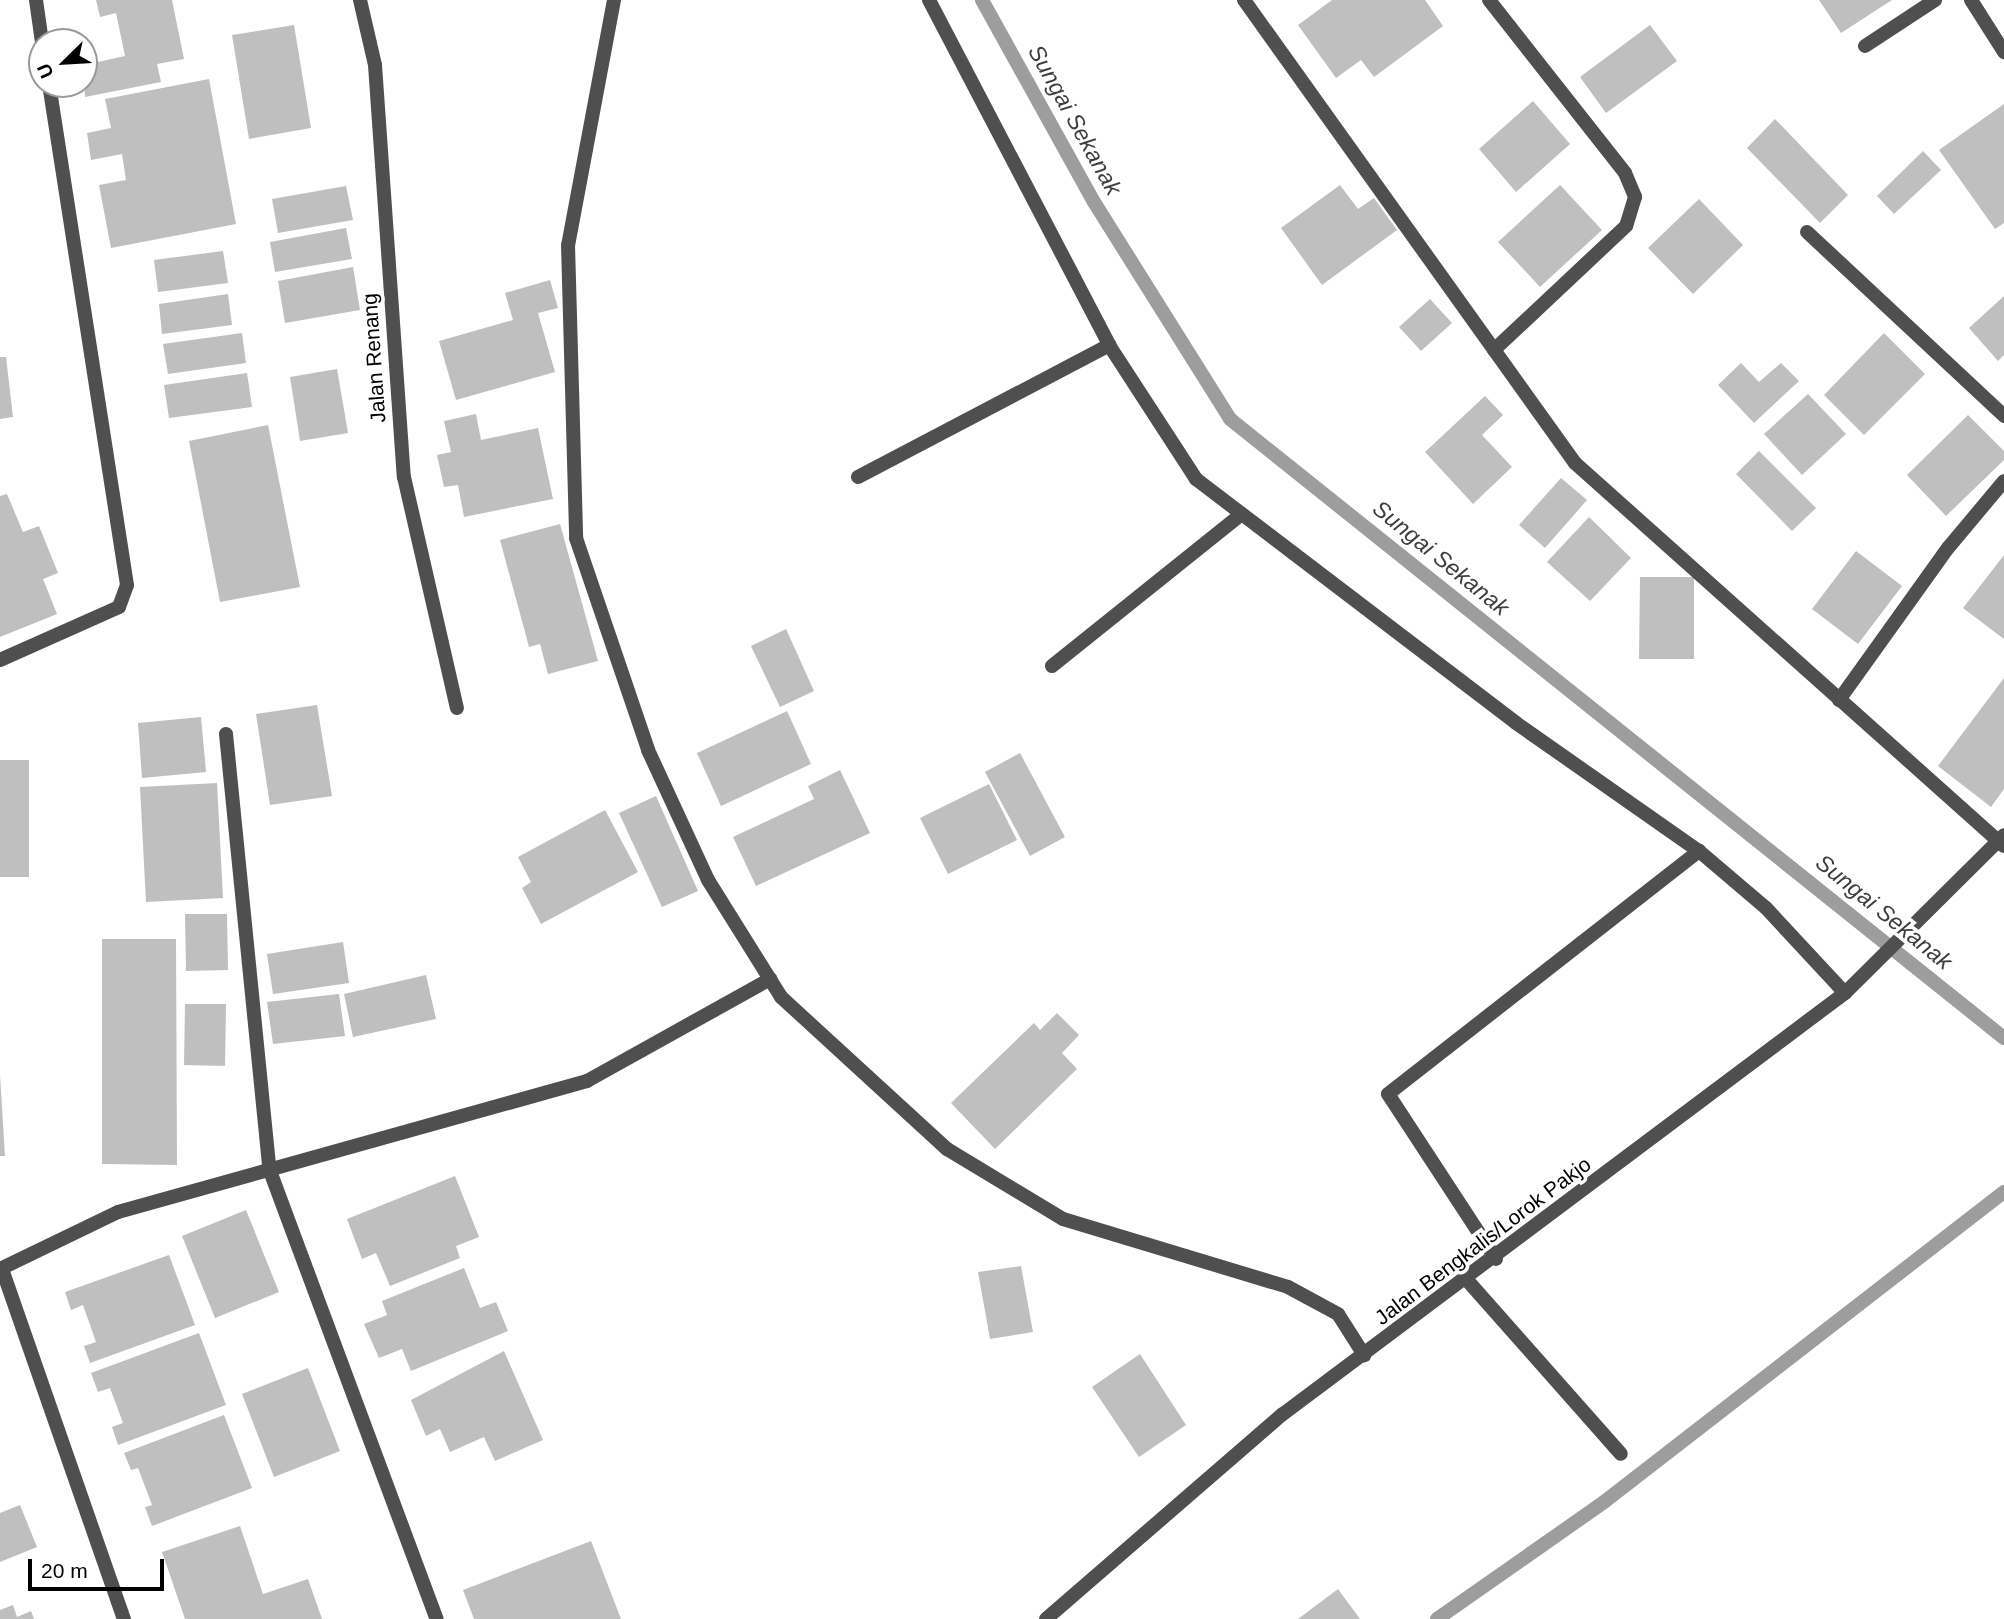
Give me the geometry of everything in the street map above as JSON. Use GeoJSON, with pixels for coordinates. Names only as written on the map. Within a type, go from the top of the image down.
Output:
{"type":"FeatureCollection","features":[{"type":"Feature","properties":{"kind":"street"},"geometry":{"type":"LineString","coordinates":[[36,0],[40,28]]}},
{"type":"Feature","properties":{"kind":"street","name":"Jalan Renang"},"geometry":{"type":"LineString","coordinates":[[360,0],[375,65],[404,477],[457,708]]}},
{"type":"Feature","properties":{"kind":"street"},"geometry":{"type":"LineString","coordinates":[[614,0],[568,246],[576,538],[648,750],[708,880],[781,997],[947,1149],[1063,1219],[1288,1287],[1338,1314],[1364,1356]]}},
{"type":"Feature","properties":{"kind":"street"},"geometry":{"type":"LineString","coordinates":[[929,0],[1109,345],[1196,479],[1516,723],[1699,851],[1766,908],[1850,988]]}},
{"type":"Feature","properties":{"kind":"street"},"geometry":{"type":"LineString","coordinates":[[1244,0],[1575,463],[1839,700],[2002,841]]}},
{"type":"Feature","properties":{"kind":"street"},"geometry":{"type":"LineString","coordinates":[[1489,0],[1625,173],[1635,197],[1626,226],[1494,350]]}},
{"type":"Feature","properties":{"kind":"street"},"geometry":{"type":"LineString","coordinates":[[1865,46],[1935,0]]}},
{"type":"Feature","properties":{"kind":"street"},"geometry":{"type":"LineString","coordinates":[[1971,0],[2004,52]]}},
{"type":"Feature","properties":{"kind":"street"},"geometry":{"type":"LineString","coordinates":[[0,660],[119,607],[127,585],[51,98]]}},
{"type":"Feature","properties":{"kind":"street"},"geometry":{"type":"LineString","coordinates":[[1807,232],[2004,416]]}},
{"type":"Feature","properties":{"kind":"street"},"geometry":{"type":"LineString","coordinates":[[858,477],[1109,345]]}},
{"type":"Feature","properties":{"kind":"street"},"geometry":{"type":"LineString","coordinates":[[1839,700],[1948,548],[2004,481]]}},
{"type":"Feature","properties":{"kind":"street"},"geometry":{"type":"LineString","coordinates":[[1052,666],[1241,514]]}},
{"type":"Feature","properties":{"kind":"street"},"geometry":{"type":"LineString","coordinates":[[226,734],[270,1171],[437,1619]]}},
{"type":"Feature","properties":{"kind":"street","name":"Jalan Bengkalis/Lorok Pakjo"},"geometry":{"type":"LineString","coordinates":[[1046,1619],[1283,1414],[1496,1259],[1850,988],[2002,841]]}},
{"type":"Feature","properties":{"kind":"street"},"geometry":{"type":"LineString","coordinates":[[1496,1259],[1388,1094],[1699,851]]}},
{"type":"Feature","properties":{"kind":"street"},"geometry":{"type":"LineString","coordinates":[[124,1619],[1,1269],[118,1212],[587,1081],[770,979]]}},
{"type":"Feature","properties":{"kind":"street"},"geometry":{"type":"LineString","coordinates":[[1467,1280],[1620,1454]]}},
{"type":"Feature","properties":{"kind":"building"},"geometry":{"type":"Polygon","coordinates":[[[96,0],[172,0],[184,59],[157,64],[161,82],[98,94],[98,62],[125,56],[116,13],[100,17],[96,0]]]}},
{"type":"Feature","properties":{"kind":"building"},"geometry":{"type":"Polygon","coordinates":[[[1332,0],[1425,0],[1443,26],[1374,77],[1361,60],[1336,78],[1298,25],[1332,0]]]}},
{"type":"Feature","properties":{"kind":"building"},"geometry":{"type":"Polygon","coordinates":[[[1819,0],[1892,0],[1841,33],[1819,0]]]}},
{"type":"Feature","properties":{"kind":"building"},"geometry":{"type":"Polygon","coordinates":[[[294,25],[311,128],[249,139],[232,35],[294,25]]]}},
{"type":"Feature","properties":{"kind":"building"},"geometry":{"type":"Polygon","coordinates":[[[1650,25],[1677,61],[1606,113],[1580,77],[1650,25]]]}},
{"type":"Feature","properties":{"kind":"building"},"geometry":{"type":"Polygon","coordinates":[[[209,79],[236,224],[111,248],[99,185],[126,180],[122,154],[91,160],[87,133],[111,128],[105,99],[209,79]]]}},
{"type":"Feature","properties":{"kind":"building"},"geometry":{"type":"Polygon","coordinates":[[[1533,101],[1570,144],[1516,192],[1479,149],[1533,101]]]}},
{"type":"Feature","properties":{"kind":"building"},"geometry":{"type":"Polygon","coordinates":[[[2004,104],[2004,223],[1995,229],[1939,150],[2004,104]]]}},
{"type":"Feature","properties":{"kind":"building"},"geometry":{"type":"Polygon","coordinates":[[[1775,119],[1848,195],[1820,223],[1747,148],[1775,119]]]}},
{"type":"Feature","properties":{"kind":"building"},"geometry":{"type":"Polygon","coordinates":[[[1923,151],[1941,170],[1894,214],[1877,196],[1923,151]]]}},
{"type":"Feature","properties":{"kind":"building"},"geometry":{"type":"Polygon","coordinates":[[[1340,185],[1358,209],[1374,198],[1397,230],[1322,285],[1281,228],[1340,185]]]}},
{"type":"Feature","properties":{"kind":"building"},"geometry":{"type":"Polygon","coordinates":[[[1560,185],[1602,230],[1540,287],[1498,242],[1560,185]]]}},
{"type":"Feature","properties":{"kind":"building"},"geometry":{"type":"Polygon","coordinates":[[[346,186],[353,220],[278,233],[272,199],[346,186]]]}},
{"type":"Feature","properties":{"kind":"building"},"geometry":{"type":"Polygon","coordinates":[[[1699,199],[1743,245],[1693,294],[1648,248],[1699,199]]]}},
{"type":"Feature","properties":{"kind":"building"},"geometry":{"type":"Polygon","coordinates":[[[346,228],[352,259],[275,272],[270,242],[346,228]]]}},
{"type":"Feature","properties":{"kind":"building"},"geometry":{"type":"Polygon","coordinates":[[[223,251],[228,283],[158,292],[154,260],[223,251]]]}},
{"type":"Feature","properties":{"kind":"building"},"geometry":{"type":"Polygon","coordinates":[[[353,267],[360,310],[285,323],[278,281],[353,267]]]}},
{"type":"Feature","properties":{"kind":"building"},"geometry":{"type":"Polygon","coordinates":[[[550,280],[558,308],[538,313],[555,372],[456,400],[439,341],[513,320],[505,293],[550,280]]]}},
{"type":"Feature","properties":{"kind":"building"},"geometry":{"type":"Polygon","coordinates":[[[228,294],[232,325],[162,334],[159,304],[228,294]]]}},
{"type":"Feature","properties":{"kind":"building"},"geometry":{"type":"Polygon","coordinates":[[[2004,296],[2004,355],[1998,361],[1969,328],[2004,296]]]}},
{"type":"Feature","properties":{"kind":"building"},"geometry":{"type":"Polygon","coordinates":[[[1430,299],[1452,323],[1421,351],[1399,327],[1430,299]]]}},
{"type":"Feature","properties":{"kind":"building"},"geometry":{"type":"Polygon","coordinates":[[[242,333],[246,363],[168,374],[163,344],[242,333]]]}},
{"type":"Feature","properties":{"kind":"building"},"geometry":{"type":"Polygon","coordinates":[[[1884,333],[1925,374],[1864,435],[1824,395],[1884,333]]]}},
{"type":"Feature","properties":{"kind":"building"},"geometry":{"type":"Polygon","coordinates":[[[0,357],[6,357],[13,417],[0,419],[0,357]]]}},
{"type":"Feature","properties":{"kind":"building"},"geometry":{"type":"Polygon","coordinates":[[[1741,363],[1759,382],[1781,363],[1799,381],[1754,423],[1718,385],[1741,363]]]}},
{"type":"Feature","properties":{"kind":"building"},"geometry":{"type":"Polygon","coordinates":[[[337,369],[348,433],[300,441],[290,377],[337,369]]]}},
{"type":"Feature","properties":{"kind":"building"},"geometry":{"type":"Polygon","coordinates":[[[247,373],[252,407],[169,418],[164,385],[247,373]]]}},
{"type":"Feature","properties":{"kind":"building"},"geometry":{"type":"Polygon","coordinates":[[[1808,394],[1846,434],[1802,475],[1764,434],[1808,394]]]}},
{"type":"Feature","properties":{"kind":"building"},"geometry":{"type":"Polygon","coordinates":[[[1485,396],[1503,415],[1482,435],[1512,467],[1473,504],[1425,452],[1485,396]]]}},
{"type":"Feature","properties":{"kind":"building"},"geometry":{"type":"Polygon","coordinates":[[[476,414],[481,440],[538,428],[553,499],[464,517],[458,485],[444,487],[437,455],[451,452],[444,421],[476,414]]]}},
{"type":"Feature","properties":{"kind":"building"},"geometry":{"type":"Polygon","coordinates":[[[1968,415],[2004,451],[2004,460],[1946,516],[1907,475],[1968,415]]]}},
{"type":"Feature","properties":{"kind":"building"},"geometry":{"type":"Polygon","coordinates":[[[268,425],[300,587],[220,602],[189,441],[268,425]]]}},
{"type":"Feature","properties":{"kind":"building"},"geometry":{"type":"Polygon","coordinates":[[[1759,451],[1816,508],[1792,531],[1736,474],[1759,451]]]}},
{"type":"Feature","properties":{"kind":"building"},"geometry":{"type":"Polygon","coordinates":[[[1561,478],[1587,500],[1545,548],[1519,525],[1561,478]]]}},
{"type":"Feature","properties":{"kind":"building"},"geometry":{"type":"Polygon","coordinates":[[[7,494],[23,532],[39,526],[58,573],[43,579],[57,614],[0,637],[0,496],[7,494]]]}},
{"type":"Feature","properties":{"kind":"building"},"geometry":{"type":"Polygon","coordinates":[[[1589,517],[1631,558],[1590,601],[1547,562],[1589,517]]]}},
{"type":"Feature","properties":{"kind":"building"},"geometry":{"type":"Polygon","coordinates":[[[560,524],[598,661],[548,674],[540,644],[529,647],[500,540],[560,524]]]}},
{"type":"Feature","properties":{"kind":"building"},"geometry":{"type":"Polygon","coordinates":[[[1856,551],[1902,586],[1858,644],[1812,609],[1856,551]]]}},
{"type":"Feature","properties":{"kind":"building"},"geometry":{"type":"Polygon","coordinates":[[[2004,555],[2004,639],[1963,608],[2004,555]]]}},
{"type":"Feature","properties":{"kind":"building"},"geometry":{"type":"Polygon","coordinates":[[[1640,577],[1694,577],[1694,659],[1639,659],[1640,577]]]}},
{"type":"Feature","properties":{"kind":"building"},"geometry":{"type":"Polygon","coordinates":[[[786,629],[814,691],[780,707],[751,646],[786,629]]]}},
{"type":"Feature","properties":{"kind":"building"},"geometry":{"type":"Polygon","coordinates":[[[2004,678],[2004,789],[1991,807],[1938,766],[2004,678]]]}},
{"type":"Feature","properties":{"kind":"building"},"geometry":{"type":"Polygon","coordinates":[[[317,705],[332,796],[270,805],[256,714],[317,705]]]}},
{"type":"Feature","properties":{"kind":"building"},"geometry":{"type":"Polygon","coordinates":[[[787,711],[811,764],[721,806],[697,753],[787,711]]]}},
{"type":"Feature","properties":{"kind":"building"},"geometry":{"type":"Polygon","coordinates":[[[201,717],[206,772],[142,778],[138,723],[201,717]]]}},
{"type":"Feature","properties":{"kind":"building"},"geometry":{"type":"Polygon","coordinates":[[[1020,753],[1065,837],[1030,856],[985,772],[1020,753]]]}},
{"type":"Feature","properties":{"kind":"building"},"geometry":{"type":"Polygon","coordinates":[[[0,760],[29,760],[29,877],[0,877],[0,760]]]}},
{"type":"Feature","properties":{"kind":"building"},"geometry":{"type":"Polygon","coordinates":[[[840,770],[870,833],[756,886],[733,837],[814,799],[808,786],[840,770]]]}},
{"type":"Feature","properties":{"kind":"building"},"geometry":{"type":"Polygon","coordinates":[[[217,783],[223,898],[146,902],[140,787],[217,783]]]}},
{"type":"Feature","properties":{"kind":"building"},"geometry":{"type":"Polygon","coordinates":[[[989,784],[1017,840],[948,874],[920,818],[989,784]]]}},
{"type":"Feature","properties":{"kind":"building"},"geometry":{"type":"Polygon","coordinates":[[[656,796],[698,891],[662,907],[619,813],[656,796]]]}},
{"type":"Feature","properties":{"kind":"building"},"geometry":{"type":"Polygon","coordinates":[[[605,810],[638,872],[541,924],[522,888],[531,882],[518,857],[605,810]]]}},
{"type":"Feature","properties":{"kind":"building"},"geometry":{"type":"Polygon","coordinates":[[[185,914],[227,914],[228,970],[186,971],[185,914]]]}},
{"type":"Feature","properties":{"kind":"building"},"geometry":{"type":"Polygon","coordinates":[[[102,939],[176,939],[177,1165],[102,1164],[102,939]]]}},
{"type":"Feature","properties":{"kind":"building"},"geometry":{"type":"Polygon","coordinates":[[[343,942],[349,983],[273,994],[267,954],[343,942]]]}},
{"type":"Feature","properties":{"kind":"building"},"geometry":{"type":"Polygon","coordinates":[[[426,975],[436,1019],[353,1037],[344,994],[426,975]]]}},
{"type":"Feature","properties":{"kind":"building"},"geometry":{"type":"Polygon","coordinates":[[[339,994],[345,1036],[273,1044],[267,1002],[339,994]]]}},
{"type":"Feature","properties":{"kind":"building"},"geometry":{"type":"Polygon","coordinates":[[[185,1004],[226,1004],[225,1066],[184,1065],[185,1004]]]}},
{"type":"Feature","properties":{"kind":"building"},"geometry":{"type":"Polygon","coordinates":[[[1057,1013],[1079,1035],[1062,1053],[1077,1069],[995,1149],[951,1103],[1034,1023],[1040,1030],[1057,1013]]]}},
{"type":"Feature","properties":{"kind":"building"},"geometry":{"type":"Polygon","coordinates":[[[0,1075],[5,1156],[0,1156],[0,1075]]]}},
{"type":"Feature","properties":{"kind":"building"},"geometry":{"type":"Polygon","coordinates":[[[455,1176],[479,1237],[456,1246],[460,1258],[390,1286],[376,1253],[362,1259],[347,1219],[455,1176]]]}},
{"type":"Feature","properties":{"kind":"building"},"geometry":{"type":"Polygon","coordinates":[[[246,1210],[279,1292],[215,1318],[182,1236],[246,1210]]]}},
{"type":"Feature","properties":{"kind":"building"},"geometry":{"type":"Polygon","coordinates":[[[169,1255],[195,1325],[90,1363],[84,1346],[96,1342],[83,1305],[71,1310],[65,1292],[169,1255]]]}},
{"type":"Feature","properties":{"kind":"building"},"geometry":{"type":"Polygon","coordinates":[[[1021,1266],[1033,1332],[990,1339],[978,1272],[1021,1266]]]}},
{"type":"Feature","properties":{"kind":"building"},"geometry":{"type":"Polygon","coordinates":[[[464,1268],[480,1308],[496,1302],[508,1331],[411,1371],[402,1349],[379,1358],[364,1324],[387,1315],[382,1301],[464,1268]]]}},
{"type":"Feature","properties":{"kind":"building"},"geometry":{"type":"Polygon","coordinates":[[[199,1333],[226,1405],[118,1445],[112,1427],[123,1423],[110,1388],[98,1392],[91,1373],[199,1333]]]}},
{"type":"Feature","properties":{"kind":"building"},"geometry":{"type":"Polygon","coordinates":[[[504,1351],[543,1440],[495,1461],[484,1437],[450,1452],[440,1429],[426,1436],[411,1400],[504,1351]]]}},
{"type":"Feature","properties":{"kind":"building"},"geometry":{"type":"Polygon","coordinates":[[[1140,1354],[1186,1425],[1139,1457],[1092,1387],[1140,1354]]]}},
{"type":"Feature","properties":{"kind":"building"},"geometry":{"type":"Polygon","coordinates":[[[308,1368],[340,1451],[274,1477],[242,1394],[308,1368]]]}},
{"type":"Feature","properties":{"kind":"building"},"geometry":{"type":"Polygon","coordinates":[[[224,1415],[252,1488],[152,1526],[145,1507],[152,1505],[138,1468],[131,1470],[124,1453],[224,1415]]]}},
{"type":"Feature","properties":{"kind":"building"},"geometry":{"type":"Polygon","coordinates":[[[20,1505],[37,1547],[0,1562],[0,1513],[20,1505]]]}},
{"type":"Feature","properties":{"kind":"building"},"geometry":{"type":"Polygon","coordinates":[[[240,1526],[263,1594],[308,1579],[322,1619],[185,1619],[162,1552],[240,1526]]]}},
{"type":"Feature","properties":{"kind":"building"},"geometry":{"type":"Polygon","coordinates":[[[591,1541],[621,1619],[474,1619],[463,1590],[591,1541]]]}},
{"type":"Feature","properties":{"kind":"building"},"geometry":{"type":"Polygon","coordinates":[[[1338,1589],[1360,1619],[1298,1619],[1338,1589]]]}},
{"type":"Feature","properties":{"kind":"building"},"geometry":{"type":"Polygon","coordinates":[[[13,1605],[17,1617],[31,1611],[34,1619],[0,1619],[0,1610],[13,1605]]]}},
{"type":"Feature","properties":{"kind":"waterway","name":"Sungai Sekanak"},"geometry":{"type":"LineString","coordinates":[[982,0],[1094,202],[1230,419],[2004,1038]]}},
{"type":"Feature","properties":{"kind":"waterway"},"geometry":{"type":"LineString","coordinates":[[1437,1619],[1604,1502],[2004,1192]]}}]}
